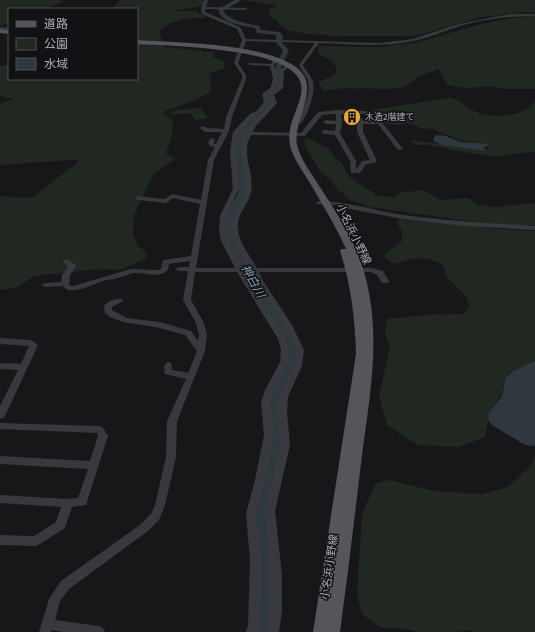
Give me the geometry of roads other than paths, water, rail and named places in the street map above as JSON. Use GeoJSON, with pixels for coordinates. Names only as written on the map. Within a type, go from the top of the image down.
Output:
{"type":"FeatureCollection","features":[{"type":"Feature","properties":{"kind":"main road"},"geometry":{"type":"LineString","coordinates":[[138,43],[240,52],[276,62],[298,77],[301,87],[298,100],[287,124],[289,135]]}},
{"type":"Feature","properties":{"kind":"main road","name":"小名浜小野線"},"geometry":{"type":"LineString","coordinates":[[289,135],[291,153],[322,203],[365,293],[368,319],[368,364],[332,632]]}},
{"type":"Feature","properties":{"kind":"main road","name":"小名浜小野線"},"geometry":{"type":"LineString","coordinates":[[321,632],[361,354],[360,312],[355,271]]}},
{"type":"Feature","properties":{"kind":"street"},"geometry":{"type":"LineString","coordinates":[[206,0],[203,13],[206,16],[237,26],[244,40],[236,63],[248,70],[276,62]]}},
{"type":"Feature","properties":{"kind":"street"},"geometry":{"type":"LineString","coordinates":[[203,8],[246,9]]}},
{"type":"Feature","properties":{"kind":"street"},"geometry":{"type":"LineString","coordinates":[[244,40],[364,45],[390,44],[413,40],[478,21],[512,15],[535,15]]}},
{"type":"Feature","properties":{"kind":"street"},"geometry":{"type":"LineString","coordinates":[[300,122],[309,101],[312,89],[310,79],[301,65],[317,43]]}},
{"type":"Feature","properties":{"kind":"street"},"geometry":{"type":"LineString","coordinates":[[99,632],[46,628],[55,599],[65,585],[140,531],[155,517],[163,497],[171,458],[172,421],[191,377],[201,348],[203,335],[200,323],[187,300],[211,160],[215,143],[226,131],[229,117],[244,83],[248,70],[248,57]]}},
{"type":"Feature","properties":{"kind":"street"},"geometry":{"type":"LineString","coordinates":[[252,632],[254,625],[256,561],[251,513],[260,480],[268,435],[266,403],[269,390],[284,362],[285,350],[282,339],[224,241],[222,232],[223,216],[236,189],[233,151],[236,132],[253,114],[258,113],[267,102],[265,94],[273,88],[276,62]]}},
{"type":"Feature","properties":{"kind":"street"},"geometry":{"type":"LineString","coordinates":[[273,632],[276,611],[276,575],[270,510],[285,445],[282,412],[283,397],[298,366],[300,350],[288,325],[259,281],[255,271],[238,242],[234,229],[237,213],[248,193],[243,149],[248,133],[274,103],[271,94],[281,88],[283,79],[282,71],[276,62]]}},
{"type":"Feature","properties":{"kind":"street"},"geometry":{"type":"LineString","coordinates":[[306,71],[315,73]]}},
{"type":"Feature","properties":{"kind":"street"},"geometry":{"type":"LineString","coordinates":[[203,128],[205,130],[303,135],[320,112],[364,112],[379,122],[400,149]]}},
{"type":"Feature","properties":{"kind":"street"},"geometry":{"type":"LineString","coordinates":[[338,112],[337,133],[353,162],[353,172],[358,172],[364,162],[374,161],[360,132],[360,121],[379,122]]}},
{"type":"Feature","properties":{"kind":"street"},"geometry":{"type":"LineString","coordinates":[[326,122],[338,123]]}},
{"type":"Feature","properties":{"kind":"street"},"geometry":{"type":"LineString","coordinates":[[324,132],[337,133]]}},
{"type":"Feature","properties":{"kind":"street"},"geometry":{"type":"LineString","coordinates":[[138,198],[166,201],[172,196],[204,203]]}},
{"type":"Feature","properties":{"kind":"street"},"geometry":{"type":"LineString","coordinates":[[322,203],[336,203],[403,217],[464,224],[535,228]]}},
{"type":"Feature","properties":{"kind":"street"},"geometry":{"type":"LineString","coordinates":[[45,285],[65,284],[68,288],[81,288],[102,279],[134,270],[155,274],[164,270],[167,262],[194,258]]}},
{"type":"Feature","properties":{"kind":"street"},"geometry":{"type":"LineString","coordinates":[[65,284],[66,275],[72,267],[67,261]]}},
{"type":"Feature","properties":{"kind":"street"},"geometry":{"type":"LineString","coordinates":[[179,269],[255,271],[376,271],[385,281]]}},
{"type":"Feature","properties":{"kind":"street"},"geometry":{"type":"LineString","coordinates":[[119,302],[112,303],[108,306],[108,311],[110,313],[134,321],[159,325],[188,333],[198,347],[201,348]]}},
{"type":"Feature","properties":{"kind":"street"},"geometry":{"type":"LineString","coordinates":[[0,342],[31,343],[34,345],[0,416]]}},
{"type":"Feature","properties":{"kind":"street"},"geometry":{"type":"LineString","coordinates":[[168,365],[168,372],[171,374],[191,377]]}},
{"type":"Feature","properties":{"kind":"street"},"geometry":{"type":"LineString","coordinates":[[0,366],[24,367]]}},
{"type":"Feature","properties":{"kind":"street"},"geometry":{"type":"LineString","coordinates":[[0,396],[10,396]]}},
{"type":"Feature","properties":{"kind":"street"},"geometry":{"type":"LineString","coordinates":[[0,426],[100,430],[103,436],[82,502],[68,503],[0,499]]}},
{"type":"Feature","properties":{"kind":"street"},"geometry":{"type":"LineString","coordinates":[[0,460],[94,465]]}},
{"type":"Feature","properties":{"kind":"street"},"geometry":{"type":"LineString","coordinates":[[0,540],[36,541],[61,524],[68,503]]}},
{"type":"Feature","properties":{"kind":"water"},"geometry":{"type":"Polygon","coordinates":[[[435,135],[448,136],[446,138],[448,137],[461,142],[490,144],[484,148],[484,151],[443,145],[433,141],[435,135]]]}},
{"type":"Feature","properties":{"kind":"water"},"geometry":{"type":"Polygon","coordinates":[[[535,361],[535,446],[525,445],[492,425],[488,420],[489,413],[502,396],[506,377],[514,371],[535,361]]]}},
{"type":"Feature","properties":{"kind":"waterway","name":"神白川"},"geometry":{"type":"LineString","coordinates":[[239,0],[220,10],[231,20],[257,27],[259,32],[278,33],[280,36],[279,43],[286,50],[278,68],[278,88],[267,95],[270,102],[243,131],[240,139],[237,151],[243,187],[242,194],[228,218],[227,230],[235,250],[250,277],[285,333],[292,355],[289,371],[280,384],[274,398],[277,442],[264,495],[262,515],[263,537],[268,563],[264,632]]}},
{"type":"Feature","properties":{"kind":"place","name":"木造2階建て"},"geometry":{"type":"Point","coordinates":[352,117]}}]}
